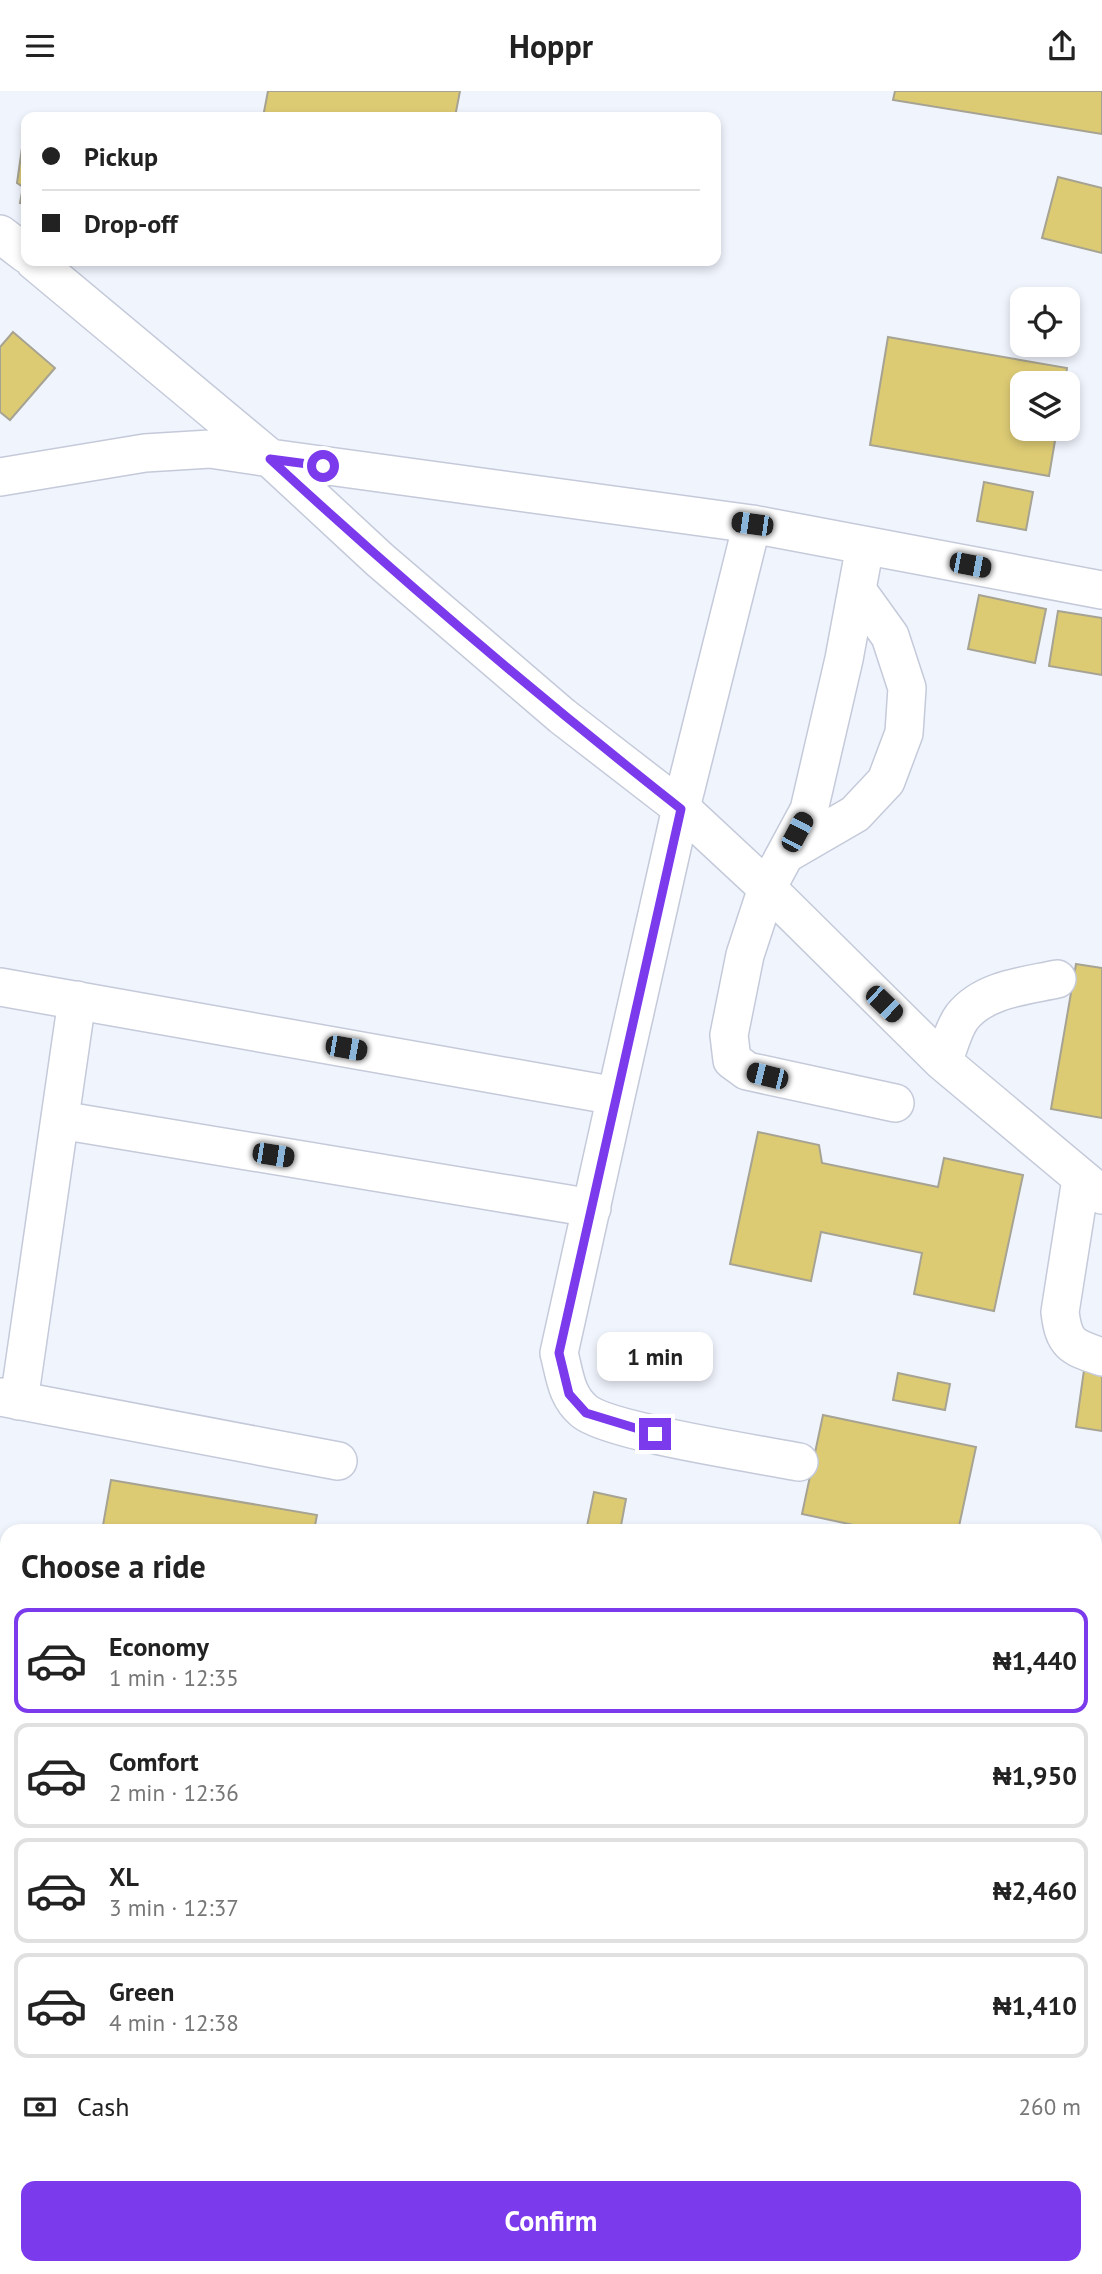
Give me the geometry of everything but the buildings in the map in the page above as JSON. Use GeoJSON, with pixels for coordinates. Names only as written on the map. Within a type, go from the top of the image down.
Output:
{"type":"FeatureCollection","features":[{"type":"Feature","properties":{"kind":"lane"},"geometry":{"type":"LineString","coordinates":[[0,234],[21,250]]}},
{"type":"Feature","properties":{"kind":"lane"},"geometry":{"type":"LineString","coordinates":[[40,266],[270,459],[380,560],[541,698],[681,809],[767,888],[943,1062],[1092,1187],[1060,1312],[1062,1332],[1074,1348],[1102,1357]]}},
{"type":"Feature","properties":{"kind":"lane"},"geometry":{"type":"LineString","coordinates":[[0,477],[145,453],[210,449],[752,524],[1102,590]]}},
{"type":"Feature","properties":{"kind":"lane"},"geometry":{"type":"LineString","coordinates":[[752,524],[681,809],[559,1353],[569,1394],[586,1413],[631,1429],[799,1462]]}},
{"type":"Feature","properties":{"kind":"lane"},"geometry":{"type":"LineString","coordinates":[[865,545],[809,810],[767,888],[745,955],[729,1035],[732,1060],[747,1071],[895,1103]]}},
{"type":"Feature","properties":{"kind":"lane"},"geometry":{"type":"LineString","coordinates":[[786,854],[855,814],[886,781],[904,733],[907,688],[890,636],[857,590]]}},
{"type":"Feature","properties":{"kind":"lane"},"geometry":{"type":"LineString","coordinates":[[943,1062],[962,1017],[985,999],[1008,989],[1056,979]]}},
{"type":"Feature","properties":{"kind":"lane"},"geometry":{"type":"LineString","coordinates":[[0,987],[616,1096]]}},
{"type":"Feature","properties":{"kind":"lane"},"geometry":{"type":"LineString","coordinates":[[77,1000],[60,1120],[10,1399],[338,1461]]}},
{"type":"Feature","properties":{"kind":"lane"},"geometry":{"type":"LineString","coordinates":[[60,1120],[592,1208]]}},
{"type":"Feature","properties":{"kind":"route"},"geometry":{"type":"LineString","coordinates":[[323,466],[270,459],[380,560],[562,716],[681,809],[559,1353],[569,1394],[586,1413],[631,1429],[655,1434]]}}]}
